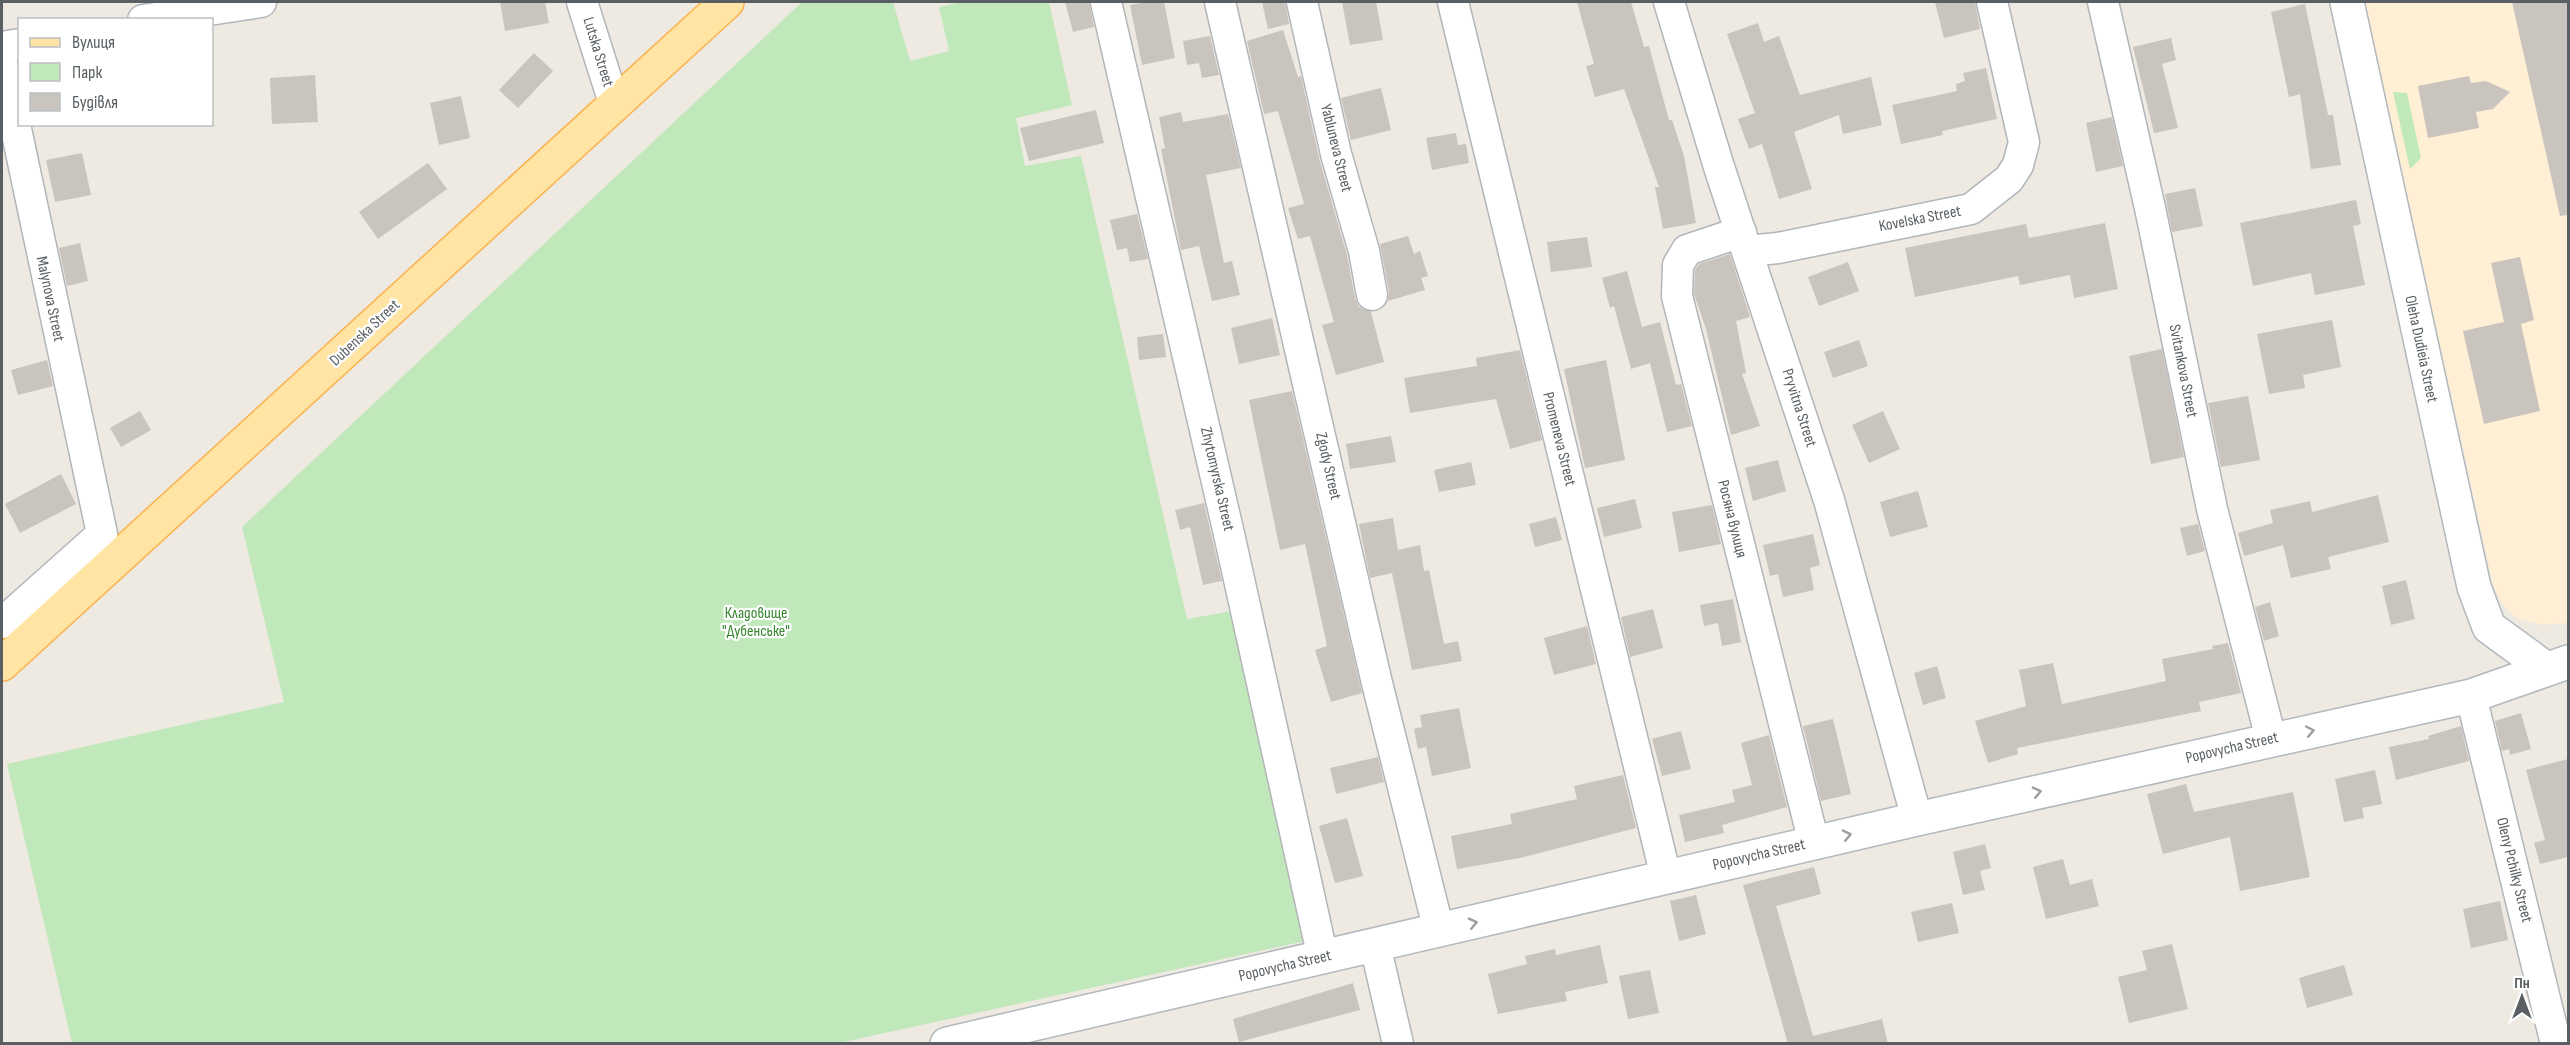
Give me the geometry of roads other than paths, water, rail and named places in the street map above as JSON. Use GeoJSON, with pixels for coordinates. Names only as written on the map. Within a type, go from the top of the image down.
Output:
{"type":"FeatureCollection","features":[{"type":"Feature","properties":{"kind":"main road","name":"Dubenska Street"},"geometry":{"type":"LineString","coordinates":[[2,664],[614,103],[728,2]]}},
{"type":"Feature","properties":{"kind":"street"},"geometry":{"type":"LineString","coordinates":[[149,18],[187,6],[261,2]]}},
{"type":"Feature","properties":{"kind":"street","name":"Lutska Street"},"geometry":{"type":"LineString","coordinates":[[582,2],[614,103]]}},
{"type":"Feature","properties":{"kind":"street","name":"Zhytomyrska Street"},"geometry":{"type":"LineString","coordinates":[[1106,2],[1224,511],[1323,958]]}},
{"type":"Feature","properties":{"kind":"street","name":"Zgody Street"},"geometry":{"type":"LineString","coordinates":[[1220,2],[1376,679],[1439,931]]}},
{"type":"Feature","properties":{"kind":"street","name":"Yabluneva Street"},"geometry":{"type":"LineString","coordinates":[[1302,2],[1336,154],[1364,251],[1372,295]]}},
{"type":"Feature","properties":{"kind":"street","name":"Promeneva Street"},"geometry":{"type":"LineString","coordinates":[[1453,2],[1666,877]]}},
{"type":"Feature","properties":{"kind":"street","name":"Pryvitna Street"},"geometry":{"type":"LineString","coordinates":[[1669,2],[1829,500],[1917,819]]}},
{"type":"Feature","properties":{"kind":"street","name":"Kovelska Street"},"geometry":{"type":"LineString","coordinates":[[1744,241],[1778,248],[1971,209],[2009,179],[2019,165],[2024,142],[1992,2]]}},
{"type":"Feature","properties":{"kind":"street","name":"Svitankova Street"},"geometry":{"type":"LineString","coordinates":[[2103,2],[2150,208],[2212,509],[2271,739]]}},
{"type":"Feature","properties":{"kind":"street","name":"Oleha Dudieia Street"},"geometry":{"type":"LineString","coordinates":[[2347,2],[2474,587],[2489,627],[2557,665]]}},
{"type":"Feature","properties":{"kind":"street"},"geometry":{"type":"LineString","coordinates":[[2,47],[18,44]]}},
{"type":"Feature","properties":{"kind":"street","name":"Malynova Street"},"geometry":{"type":"LineString","coordinates":[[2,63],[102,534],[2,623]]}},
{"type":"Feature","properties":{"kind":"street","name":"Росяна вулиця"},"geometry":{"type":"LineString","coordinates":[[1744,241],[1687,250],[1678,265],[1677,296],[1814,843]]}},
{"type":"Feature","properties":{"kind":"street","name":"Popovycha Street"},"geometry":{"type":"LineString","coordinates":[[962,1042],[1917,819],[2471,696],[2557,665]]}},
{"type":"Feature","properties":{"kind":"street","name":"Oleny Pchilky Street"},"geometry":{"type":"LineString","coordinates":[[2471,696],[2556,1044]]}},
{"type":"Feature","properties":{"kind":"street"},"geometry":{"type":"LineString","coordinates":[[1375,945],[1398,1044]]}},
{"type":"Feature","properties":{"kind":"park label","name":"Кладовище \"Дубенське\""},"geometry":{"type":"Point","coordinates":[756,622]}}]}
